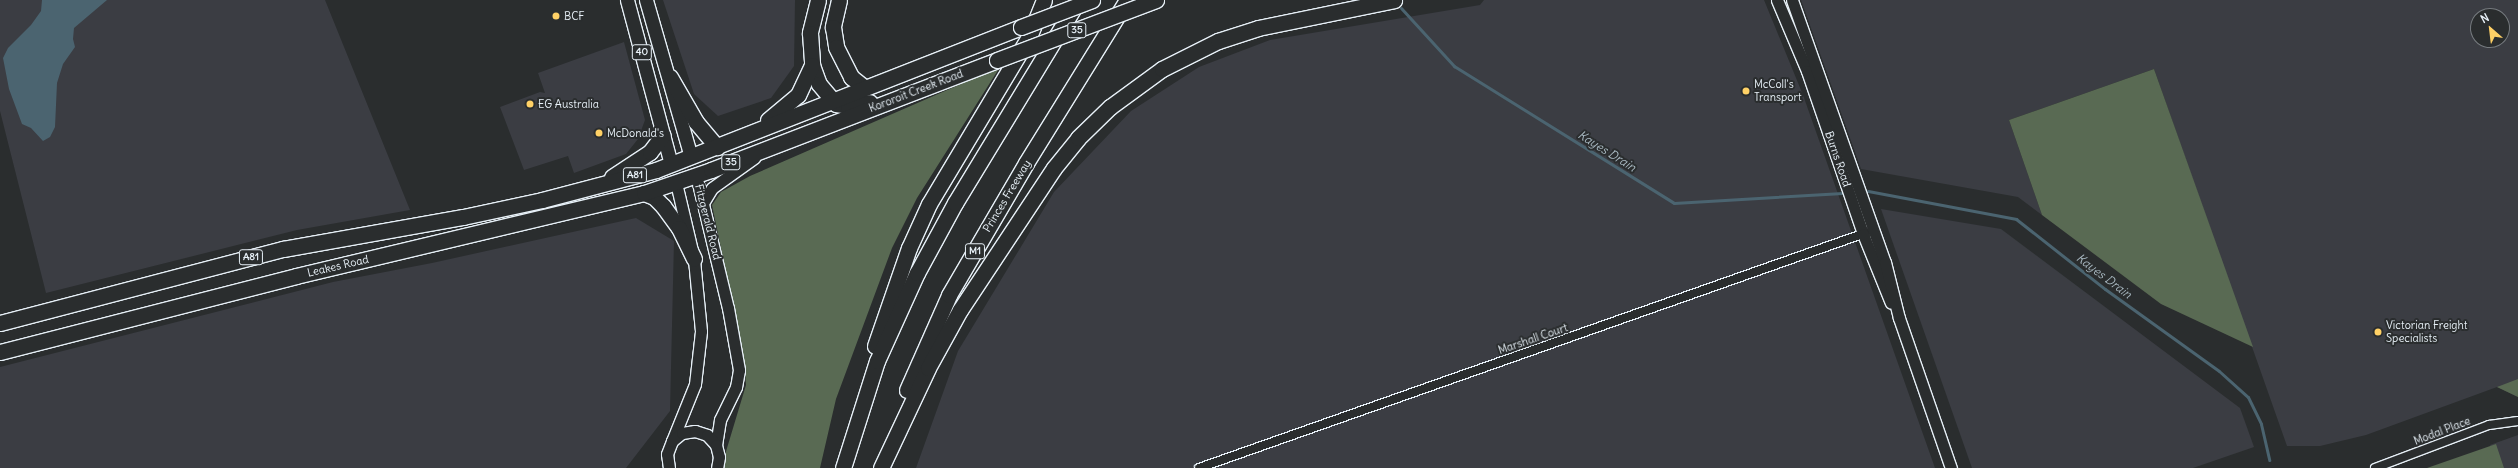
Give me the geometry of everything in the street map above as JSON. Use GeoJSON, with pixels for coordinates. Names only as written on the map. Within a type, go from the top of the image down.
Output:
{"type":"FeatureCollection","features":[{"type":"Feature","properties":{"kind":"highway"},"geometry":{"type":"LineString","coordinates":[[818,0],[810,33],[812,65],[819,84],[831,100],[842,106],[890,99]]}},
{"type":"Feature","properties":{"kind":"highway"},"geometry":{"type":"LineString","coordinates":[[839,0],[833,27],[836,47],[851,77],[864,87]]}},
{"type":"Feature","properties":{"kind":"highway"},"geometry":{"type":"LineString","coordinates":[[842,468],[880,327],[909,248],[938,188],[1029,37],[1044,0]]}},
{"type":"Feature","properties":{"kind":"highway"},"geometry":{"type":"LineString","coordinates":[[842,468],[877,361],[917,273],[955,203],[1078,0]]}},
{"type":"Feature","properties":{"kind":"highway","name":"Kororoit Creek Road"},"geometry":{"type":"LineString","coordinates":[[671,164],[717,147],[752,131],[864,87],[1092,0]]}},
{"type":"Feature","properties":{"kind":"highway","name":"Princes Freeway"},"geometry":{"type":"LineString","coordinates":[[880,468],[918,361],[949,296],[1026,163],[1127,0]]}},
{"type":"Feature","properties":{"kind":"highway","name":"Kororoit Creek Road"},"geometry":{"type":"LineString","coordinates":[[676,183],[766,149],[890,99],[1156,0]]}},
{"type":"Feature","properties":{"kind":"highway"},"geometry":{"type":"LineString","coordinates":[[880,468],[928,368],[960,310],[1054,168],[1078,138],[1110,107],[1162,69],[1218,41],[1265,26],[1394,0]]}},
{"type":"Feature","properties":{"kind":"highway"},"geometry":{"type":"LineString","coordinates":[[752,131],[798,95],[812,65]]}},
{"type":"Feature","properties":{"kind":"highway"},"geometry":{"type":"LineString","coordinates":[[670,77],[696,122],[717,147]]}},
{"type":"Feature","properties":{"kind":"highway"},"geometry":{"type":"LineString","coordinates":[[599,185],[650,152],[663,135]]}},
{"type":"Feature","properties":{"kind":"highway","name":"Fitzgerald Road"},"geometry":{"type":"LineString","coordinates":[[691,157],[696,176]]}},
{"type":"Feature","properties":{"kind":"highway","name":"Fitzgerald Road"},"geometry":{"type":"LineString","coordinates":[[671,164],[676,183]]}},
{"type":"Feature","properties":{"kind":"highway","name":"A81"},"geometry":{"type":"LineString","coordinates":[[0,323],[283,249],[464,217],[599,185],[671,164]]}},
{"type":"Feature","properties":{"kind":"highway","name":"Leakes Road"},"geometry":{"type":"LineString","coordinates":[[0,352],[296,276],[644,193],[676,183]]}},
{"type":"Feature","properties":{"kind":"highway"},"geometry":{"type":"LineString","coordinates":[[644,193],[654,197],[663,206],[679,228],[694,259]]}},
{"type":"Feature","properties":{"kind":"main road","name":"Fitzgerald Road"},"geometry":{"type":"LineString","coordinates":[[627,0],[671,164]]}},
{"type":"Feature","properties":{"kind":"main road","name":"Fitzgerald Road"},"geometry":{"type":"LineString","coordinates":[[646,0],[670,77],[691,157]]}},
{"type":"Feature","properties":{"kind":"street","name":"Burns Road"},"geometry":{"type":"LineString","coordinates":[[1777,0],[1793,37],[1825,122],[1863,234],[1884,289],[1899,318]]}},
{"type":"Feature","properties":{"kind":"street","name":"Burns Road"},"geometry":{"type":"LineString","coordinates":[[1792,0],[1874,230],[1892,288],[1899,318],[1951,468]]}},
{"type":"Feature","properties":{"kind":"street"},"geometry":{"type":"LineString","coordinates":[[1793,37],[1804,33]]}},
{"type":"Feature","properties":{"kind":"street"},"geometry":{"type":"LineString","coordinates":[[703,203],[712,188],[766,149]]}},
{"type":"Feature","properties":{"kind":"street","name":"Fitzgerald Road"},"geometry":{"type":"LineString","coordinates":[[696,176],[728,308],[739,370],[736,387],[720,420],[716,445],[719,457],[717,468]]}},
{"type":"Feature","properties":{"kind":"street","name":"Fitzgerald Road"},"geometry":{"type":"LineString","coordinates":[[668,468],[667,454],[695,384],[700,347],[699,296],[694,259],[676,183]]}},
{"type":"Feature","properties":{"kind":"street","name":"Marshall Court"},"geometry":{"type":"LineString","coordinates":[[1199,468],[1874,230]]}},
{"type":"Feature","properties":{"kind":"street","name":"Modal Place"},"geometry":{"type":"LineString","coordinates":[[2375,468],[2489,425],[2518,421]]}},
{"type":"Feature","properties":{"kind":"street"},"geometry":{"type":"LineString","coordinates":[[672,441],[682,433],[695,431],[707,435],[716,445]]}},
{"type":"Feature","properties":{"kind":"shaded area"},"geometry":{"type":"Polygon","coordinates":[[[0,0],[325,0],[410,210],[297,230],[46,293],[0,111],[0,0]]]}},
{"type":"Feature","properties":{"kind":"shaded area"},"geometry":{"type":"Polygon","coordinates":[[[663,0],[795,0],[794,66],[771,98],[718,116],[694,94],[663,0]]]}},
{"type":"Feature","properties":{"kind":"shaded area"},"geometry":{"type":"Polygon","coordinates":[[[1484,0],[1764,0],[1803,95],[1935,468],[916,468],[958,351],[1054,192],[1131,111],[1199,67],[1270,40],[1480,5],[1484,0]]]}},
{"type":"Feature","properties":{"kind":"shaded area"},"geometry":{"type":"Polygon","coordinates":[[[1801,0],[2518,0],[2518,397],[2497,387],[2366,435],[2320,446],[2287,446],[2154,69],[2009,120],[2042,215],[2018,197],[1861,169],[1801,0]]]}},
{"type":"Feature","properties":{"kind":"shaded area"},"geometry":{"type":"Polygon","coordinates":[[[624,42],[645,120],[638,139],[626,154],[574,173],[568,156],[524,170],[500,107],[540,92],[545,93],[538,73],[624,42]]]}},
{"type":"Feature","properties":{"kind":"shaded area"},"geometry":{"type":"Polygon","coordinates":[[[1881,209],[2001,229],[2240,408],[2254,447],[2193,468],[1972,468],[1881,209]]]}},
{"type":"Feature","properties":{"kind":"shaded area"},"geometry":{"type":"Polygon","coordinates":[[[636,218],[674,241],[670,411],[626,468],[0,468],[0,367],[333,282],[432,263],[636,218]]]}},
{"type":"Feature","properties":{"kind":"shaded area"},"geometry":{"type":"Polygon","coordinates":[[[2518,435],[2518,468],[2498,468],[2490,445],[2518,435]]]}},
{"type":"Feature","properties":{"kind":"green space"},"geometry":{"type":"Polygon","coordinates":[[[1000,67],[917,198],[892,248],[836,399],[820,468],[721,468],[746,385],[744,359],[712,205],[721,192],[750,176],[1000,67]]]}},
{"type":"Feature","properties":{"kind":"green space"},"geometry":{"type":"Polygon","coordinates":[[[2154,69],[2253,347],[2161,304],[2042,215],[2009,120],[2154,69]]]}},
{"type":"Feature","properties":{"kind":"green space"},"geometry":{"type":"Polygon","coordinates":[[[2518,379],[2518,397],[2497,387],[2518,379]]]}},
{"type":"Feature","properties":{"kind":"green space"},"geometry":{"type":"Polygon","coordinates":[[[2496,444],[2504,468],[2427,468],[2496,444]]]}},
{"type":"Feature","properties":{"kind":"water"},"geometry":{"type":"Polygon","coordinates":[[[42,0],[107,0],[74,28],[73,39],[75,47],[63,64],[57,83],[55,127],[50,137],[43,141],[31,128],[22,124],[9,89],[3,58],[8,48],[31,25],[41,11],[42,0]]]}},
{"type":"Feature","properties":{"kind":"waterway","name":"Kayes Drain"},"geometry":{"type":"LineString","coordinates":[[1401,8],[1454,66],[1674,203],[1843,193]]}},
{"type":"Feature","properties":{"kind":"waterway","name":"Kayes Drain"},"geometry":{"type":"LineString","coordinates":[[1868,191],[2016,219],[2105,289],[2219,371],[2248,397],[2261,424],[2269,460]]}},
{"type":"Feature","properties":{"kind":"place","name":"BCF"},"geometry":{"type":"Point","coordinates":[556,16]}},
{"type":"Feature","properties":{"kind":"place","name":"McColl's Transport"},"geometry":{"type":"Point","coordinates":[1746,91]}},
{"type":"Feature","properties":{"kind":"place","name":"EG Australia"},"geometry":{"type":"Point","coordinates":[530,104]}},
{"type":"Feature","properties":{"kind":"place","name":"McDonald's"},"geometry":{"type":"Point","coordinates":[599,133]}},
{"type":"Feature","properties":{"kind":"place","name":"Victorian Freight Specialists"},"geometry":{"type":"Point","coordinates":[2378,332]}}]}
